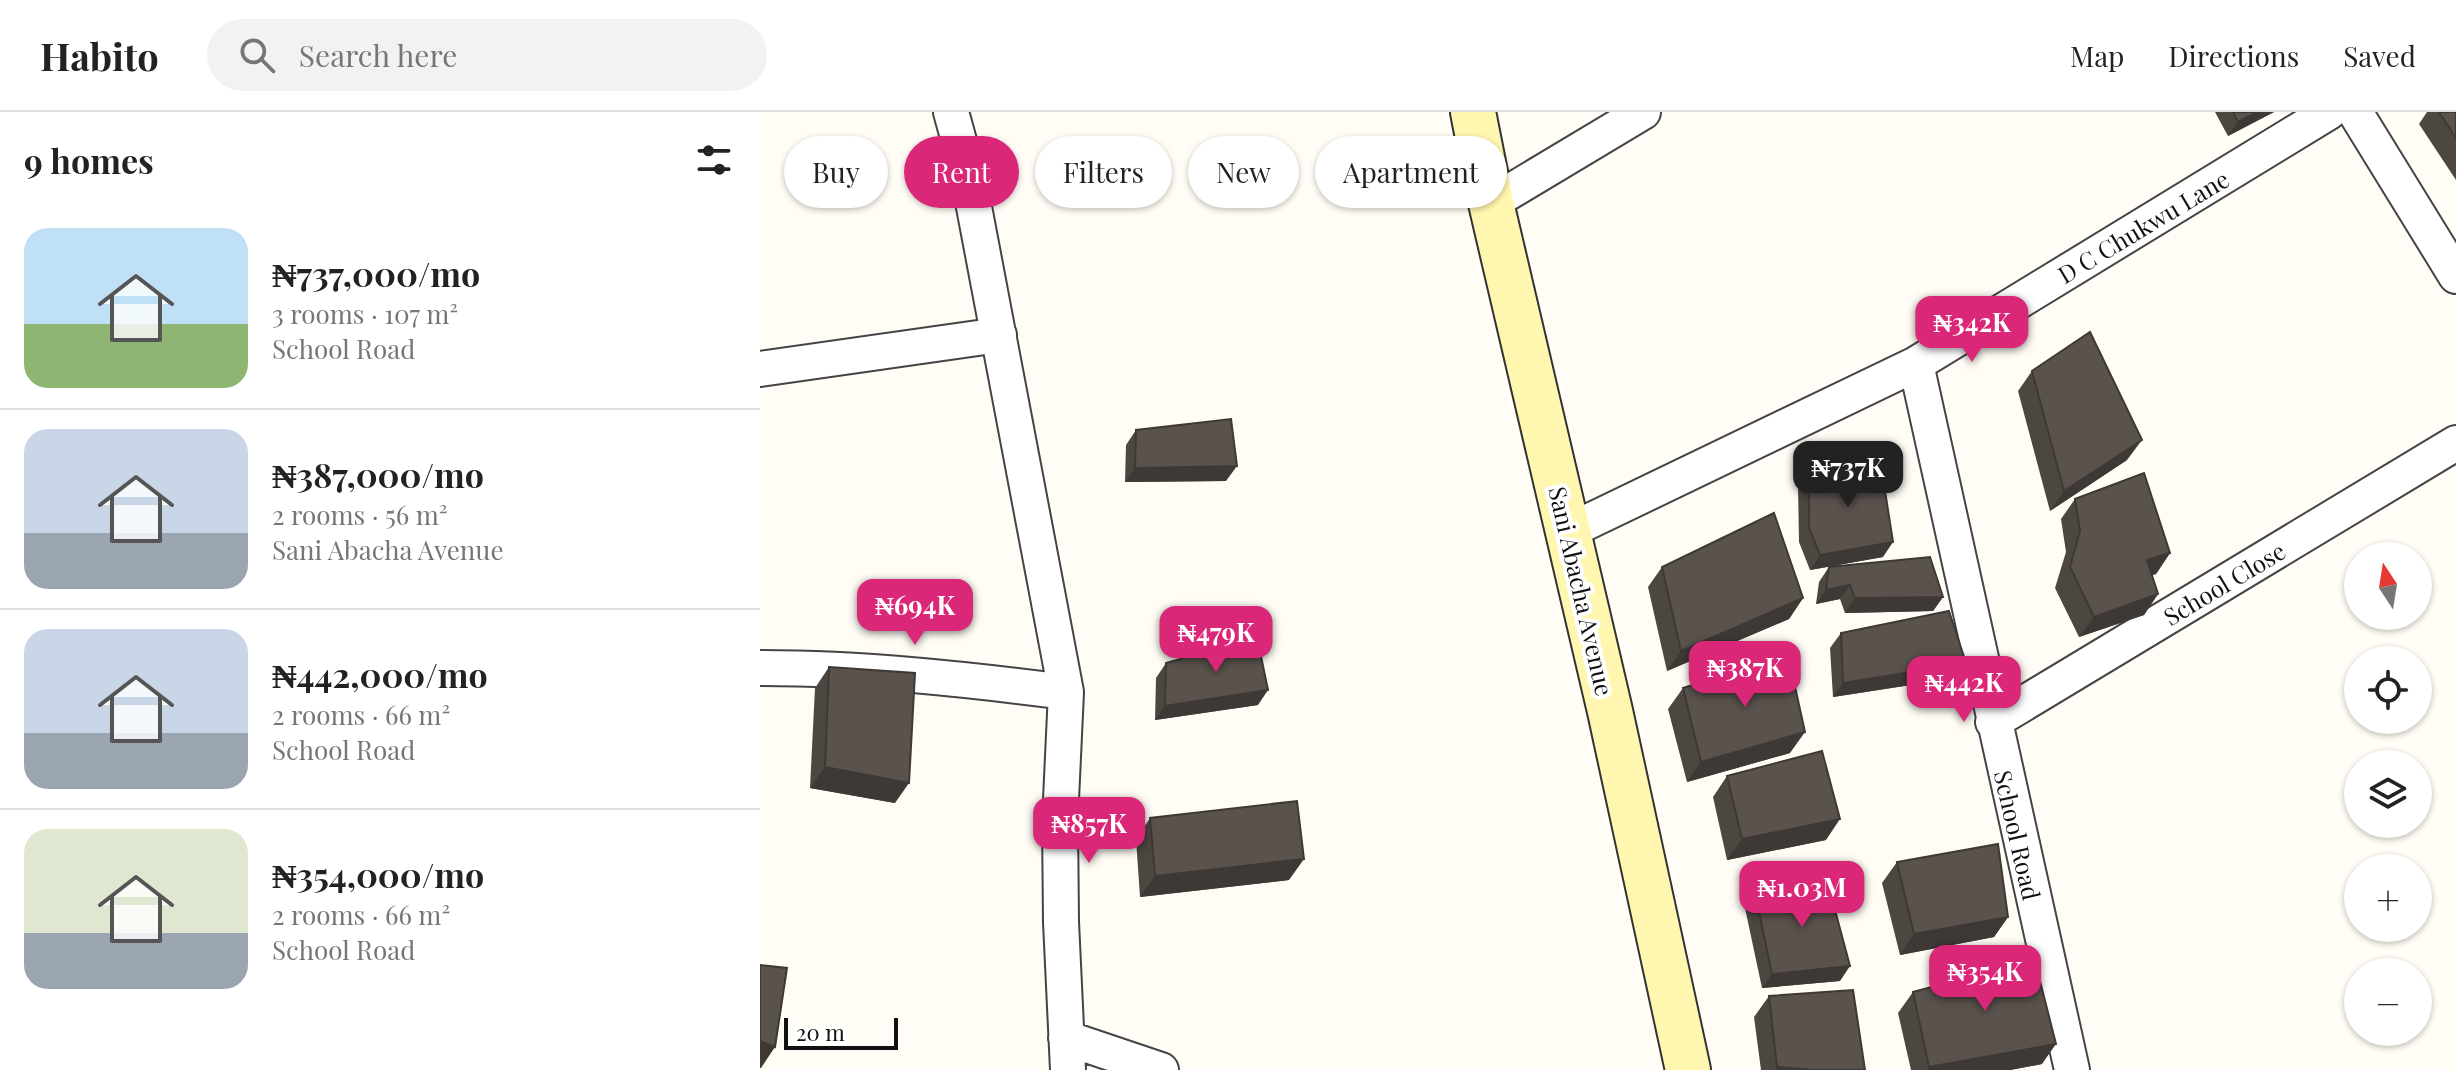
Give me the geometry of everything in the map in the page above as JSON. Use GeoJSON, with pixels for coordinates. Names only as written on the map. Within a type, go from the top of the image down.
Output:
{"type":"FeatureCollection","features":[{"type":"Feature","properties":{"kind":"street"},"geometry":{"type":"LineString","coordinates":[[951,112],[967,170],[1066,692],[1060,821],[1067,1054],[1161,1070]]}},
{"type":"Feature","properties":{"kind":"street","name":"Sani Abacha Avenue"},"geometry":{"type":"LineString","coordinates":[[1473,112],[1478,136]]}},
{"type":"Feature","properties":{"kind":"street"},"geometry":{"type":"LineString","coordinates":[[1507,193],[1643,112]]}},
{"type":"Feature","properties":{"kind":"street","name":"D C Chukwu Lane"},"geometry":{"type":"LineString","coordinates":[[1569,531],[1916,364],[2329,112]]}},
{"type":"Feature","properties":{"kind":"street"},"geometry":{"type":"LineString","coordinates":[[2355,112],[2456,276]]}},
{"type":"Feature","properties":{"kind":"street","name":"Sani Abacha Avenue"},"geometry":{"type":"LineString","coordinates":[[1492,208],[1569,531],[1688,1070]]}},
{"type":"Feature","properties":{"kind":"street"},"geometry":{"type":"LineString","coordinates":[[760,369],[999,335]]}},
{"type":"Feature","properties":{"kind":"street","name":"School Road"},"geometry":{"type":"LineString","coordinates":[[1916,364],[2072,1070]]}},
{"type":"Feature","properties":{"kind":"street","name":"School Close"},"geometry":{"type":"LineString","coordinates":[[1993,722],[2456,443]]}},
{"type":"Feature","properties":{"kind":"street"},"geometry":{"type":"LineString","coordinates":[[760,668],[882,674],[1066,692]]}},
{"type":"Feature","properties":{"kind":"building"},"geometry":{"type":"Polygon","coordinates":[[[2233,112],[2257,112],[2238,122],[2233,112]]]}},
{"type":"Feature","properties":{"kind":"building"},"geometry":{"type":"Polygon","coordinates":[[[2439,112],[2456,112],[2456,138],[2439,112]]]}},
{"type":"Feature","properties":{"kind":"building"},"geometry":{"type":"Polygon","coordinates":[[[2090,332],[2142,440],[2064,491],[2032,371],[2090,332]]]}},
{"type":"Feature","properties":{"kind":"building"},"geometry":{"type":"Polygon","coordinates":[[[1231,419],[1237,466],[1135,468],[1136,430],[1231,419]]]}},
{"type":"Feature","properties":{"kind":"building"},"geometry":{"type":"Polygon","coordinates":[[[1881,465],[1893,542],[1820,555],[1809,528],[1809,471],[1881,465]]]}},
{"type":"Feature","properties":{"kind":"building"},"geometry":{"type":"Polygon","coordinates":[[[2144,473],[2170,553],[2147,560],[2158,594],[2094,617],[2070,567],[2080,531],[2075,499],[2144,473]]]}},
{"type":"Feature","properties":{"kind":"building"},"geometry":{"type":"Polygon","coordinates":[[[1774,513],[1803,598],[1681,651],[1662,567],[1774,513]]]}},
{"type":"Feature","properties":{"kind":"building"},"geometry":{"type":"Polygon","coordinates":[[[1930,557],[1943,597],[1855,598],[1850,585],[1826,590],[1829,567],[1930,557]]]}},
{"type":"Feature","properties":{"kind":"building"},"geometry":{"type":"Polygon","coordinates":[[[1949,611],[1966,663],[1843,683],[1841,633],[1949,611]]]}},
{"type":"Feature","properties":{"kind":"building"},"geometry":{"type":"Polygon","coordinates":[[[1257,637],[1268,690],[1165,706],[1166,663],[1257,637]]]}},
{"type":"Feature","properties":{"kind":"building"},"geometry":{"type":"Polygon","coordinates":[[[1788,655],[1805,732],[1701,762],[1683,688],[1788,655]]]}},
{"type":"Feature","properties":{"kind":"building"},"geometry":{"type":"Polygon","coordinates":[[[829,667],[915,673],[909,783],[825,767],[829,667]]]}},
{"type":"Feature","properties":{"kind":"building"},"geometry":{"type":"Polygon","coordinates":[[[1822,751],[1840,819],[1742,839],[1727,776],[1822,751]]]}},
{"type":"Feature","properties":{"kind":"building"},"geometry":{"type":"Polygon","coordinates":[[[1297,801],[1304,859],[1155,876],[1150,818],[1297,801]]]}},
{"type":"Feature","properties":{"kind":"building"},"geometry":{"type":"Polygon","coordinates":[[[1998,844],[2008,917],[1914,934],[1897,862],[1998,844]]]}},
{"type":"Feature","properties":{"kind":"building"},"geometry":{"type":"Polygon","coordinates":[[[1827,880],[1850,966],[1772,974],[1755,893],[1827,880]]]}},
{"type":"Feature","properties":{"kind":"building"},"geometry":{"type":"Polygon","coordinates":[[[2012,947],[2037,969],[2056,1044],[1929,1067],[1913,992],[1980,974],[2012,947]]]}},
{"type":"Feature","properties":{"kind":"building"},"geometry":{"type":"Polygon","coordinates":[[[760,965],[787,968],[775,1047],[760,1041],[760,965]]]}},
{"type":"Feature","properties":{"kind":"building"},"geometry":{"type":"Polygon","coordinates":[[[1853,990],[1865,1070],[1777,1067],[1769,996],[1853,990]]]}}]}
